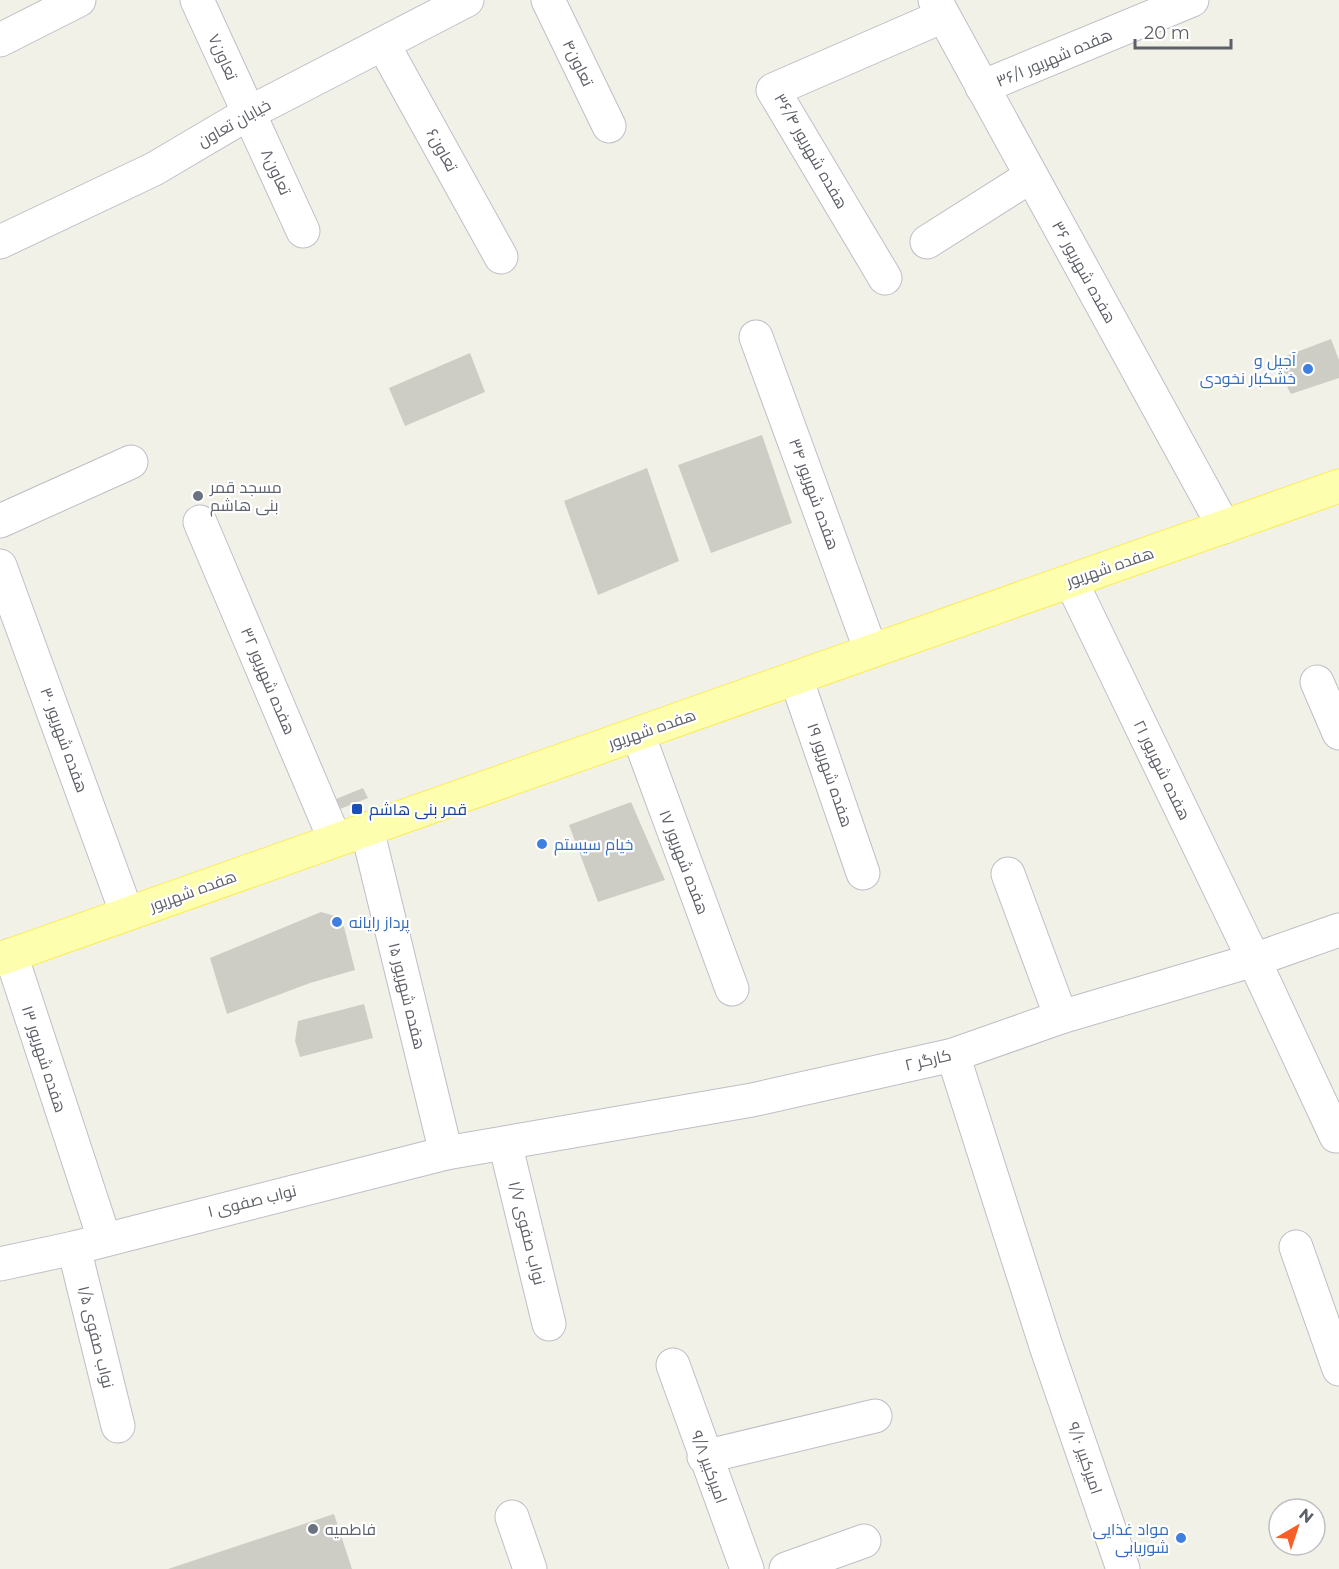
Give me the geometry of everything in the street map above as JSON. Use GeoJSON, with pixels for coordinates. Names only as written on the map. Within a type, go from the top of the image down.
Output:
{"type":"FeatureCollection","features":[{"type":"Feature","properties":{"kind":"main road","name":"هفده شهریور"},"geometry":{"type":"LineString","coordinates":[[1303,499],[1339,466]]}},
{"type":"Feature","properties":{"kind":"main road","name":"هفده شهریور"},"geometry":{"type":"LineString","coordinates":[[6,957],[1339,486]]}},
{"type":"Feature","properties":{"kind":"street"},"geometry":{"type":"LineString","coordinates":[[0,40],[79,0]]}},
{"type":"Feature","properties":{"kind":"street","name":"تعاون۷"},"geometry":{"type":"LineString","coordinates":[[197,0],[249,114]]}},
{"type":"Feature","properties":{"kind":"street","name":"خیابان تعاون"},"geometry":{"type":"LineString","coordinates":[[0,242],[154,169],[249,114],[467,0]]}},
{"type":"Feature","properties":{"kind":"street","name":"تعاون۴"},"geometry":{"type":"LineString","coordinates":[[548,0],[609,126]]}},
{"type":"Feature","properties":{"kind":"street","name":"هفده شهریور ۳۶/۱"},"geometry":{"type":"LineString","coordinates":[[982,87],[1191,0]]}},
{"type":"Feature","properties":{"kind":"street","name":"هفده شهریور ۳۶"},"geometry":{"type":"LineString","coordinates":[[939,8],[1224,527]]}},
{"type":"Feature","properties":{"kind":"street","name":"هفده شهریور ۳۶/۴"},"geometry":{"type":"LineString","coordinates":[[885,278],[773,90],[939,8]]}},
{"type":"Feature","properties":{"kind":"street","name":"تعاون۶"},"geometry":{"type":"LineString","coordinates":[[383,44],[501,257]]}},
{"type":"Feature","properties":{"kind":"street","name":"تعاون۸"},"geometry":{"type":"LineString","coordinates":[[249,114],[303,231]]}},
{"type":"Feature","properties":{"kind":"street"},"geometry":{"type":"LineString","coordinates":[[927,242],[1031,176]]}},
{"type":"Feature","properties":{"kind":"street","name":"هفده شهریور ۳۴"},"geometry":{"type":"LineString","coordinates":[[756,337],[871,651]]}},
{"type":"Feature","properties":{"kind":"street"},"geometry":{"type":"LineString","coordinates":[[0,521],[131,462]]}},
{"type":"Feature","properties":{"kind":"street","name":"هفده شهریور ۳۲"},"geometry":{"type":"LineString","coordinates":[[200,522],[335,840]]}},
{"type":"Feature","properties":{"kind":"street","name":"هفده شهریور ۳۰"},"geometry":{"type":"LineString","coordinates":[[2,576],[127,914]]}},
{"type":"Feature","properties":{"kind":"street","name":"هفده شهریور ۲۱"},"geometry":{"type":"LineString","coordinates":[[1071,581],[1254,960],[1336,1136]]}},
{"type":"Feature","properties":{"kind":"street","name":"هفده شهریور ۱۹"},"geometry":{"type":"LineString","coordinates":[[796,678],[863,873]]}},
{"type":"Feature","properties":{"kind":"street"},"geometry":{"type":"LineString","coordinates":[[1317,682],[1339,733]]}},
{"type":"Feature","properties":{"kind":"street","name":"هفده شهریور ۱۷"},"geometry":{"type":"LineString","coordinates":[[638,734],[732,989]]}},
{"type":"Feature","properties":{"kind":"street","name":"هفده شهریور ۱۵"},"geometry":{"type":"LineString","coordinates":[[367,829],[446,1153]]}},
{"type":"Feature","properties":{"kind":"street"},"geometry":{"type":"LineString","coordinates":[[1008,874],[1061,1017]]}},
{"type":"Feature","properties":{"kind":"street","name":"کارگر ۲"},"geometry":{"type":"LineString","coordinates":[[505,1143],[752,1100],[953,1055],[1061,1017],[1254,960],[1339,930]]}},
{"type":"Feature","properties":{"kind":"street","name":"هفده شهریور ۱۳"},"geometry":{"type":"LineString","coordinates":[[6,957],[79,1162],[89,1243]]}},
{"type":"Feature","properties":{"kind":"street","name":"امیرکبیر ۹/۱۰"},"geometry":{"type":"LineString","coordinates":[[953,1055],[1046,1346],[1123,1569]]}},
{"type":"Feature","properties":{"kind":"street","name":"نواب صفوی ۱"},"geometry":{"type":"LineString","coordinates":[[0,1264],[446,1153],[505,1143]]}},
{"type":"Feature","properties":{"kind":"street","name":"نواب صفوی ۱/۷"},"geometry":{"type":"LineString","coordinates":[[505,1143],[549,1324]]}},
{"type":"Feature","properties":{"kind":"street","name":"نواب صفوی ۱/۵"},"geometry":{"type":"LineString","coordinates":[[89,1243],[118,1426]]}},
{"type":"Feature","properties":{"kind":"street"},"geometry":{"type":"LineString","coordinates":[[1296,1247],[1339,1369]]}},
{"type":"Feature","properties":{"kind":"street","name":"امیرکبیر ۹/۸"},"geometry":{"type":"LineString","coordinates":[[673,1365],[704,1457],[747,1569]]}},
{"type":"Feature","properties":{"kind":"street"},"geometry":{"type":"LineString","coordinates":[[704,1457],[875,1416]]}},
{"type":"Feature","properties":{"kind":"street"},"geometry":{"type":"LineString","coordinates":[[512,1517],[530,1569]]}},
{"type":"Feature","properties":{"kind":"street"},"geometry":{"type":"LineString","coordinates":[[786,1569],[864,1542]]}},
{"type":"Feature","properties":{"kind":"building","name":"آجیل و خشکبار نخودی"},"geometry":{"type":"Polygon","coordinates":[[[1331,339],[1339,360],[1339,378],[1291,394],[1273,361],[1331,339]]]}},
{"type":"Feature","properties":{"kind":"building"},"geometry":{"type":"Polygon","coordinates":[[[470,353],[485,392],[405,426],[389,388],[470,353]]]}},
{"type":"Feature","properties":{"kind":"building"},"geometry":{"type":"Polygon","coordinates":[[[762,435],[792,523],[711,553],[678,465],[762,435]]]}},
{"type":"Feature","properties":{"kind":"building"},"geometry":{"type":"Polygon","coordinates":[[[647,468],[679,561],[598,595],[564,501],[647,468]]]}},
{"type":"Feature","properties":{"kind":"building"},"geometry":{"type":"Polygon","coordinates":[[[363,788],[368,798],[340,809],[336,799],[363,788]]]}},
{"type":"Feature","properties":{"kind":"building"},"geometry":{"type":"Polygon","coordinates":[[[631,802],[665,880],[598,902],[569,825],[631,802]]]}},
{"type":"Feature","properties":{"kind":"building"},"geometry":{"type":"Polygon","coordinates":[[[321,912],[335,916],[344,927],[355,970],[310,983],[227,1014],[210,958],[321,912]]]}},
{"type":"Feature","properties":{"kind":"building"},"geometry":{"type":"Polygon","coordinates":[[[364,1004],[373,1038],[300,1057],[295,1041],[298,1021],[364,1004]]]}},
{"type":"Feature","properties":{"kind":"building","name":"فاطمیه"},"geometry":{"type":"Polygon","coordinates":[[[334,1514],[352,1569],[168,1569],[334,1514]]]}},
{"type":"Feature","properties":{"kind":"place","name":"آجیل و خشکبار نخودی"},"geometry":{"type":"Point","coordinates":[1308,369]}},
{"type":"Feature","properties":{"kind":"place","name":"مسجد قمر بنی هاشم"},"geometry":{"type":"Point","coordinates":[198,496]}},
{"type":"Feature","properties":{"kind":"place","name":"قمر بنی هاشم"},"geometry":{"type":"Point","coordinates":[357,809]}},
{"type":"Feature","properties":{"kind":"place","name":"خیام سیستم"},"geometry":{"type":"Point","coordinates":[542,844]}},
{"type":"Feature","properties":{"kind":"place","name":"پرداز رایانه"},"geometry":{"type":"Point","coordinates":[337,922]}},
{"type":"Feature","properties":{"kind":"place","name":"فاطمیه"},"geometry":{"type":"Point","coordinates":[313,1529]}},
{"type":"Feature","properties":{"kind":"place","name":"مواد غذایی شوریابی"},"geometry":{"type":"Point","coordinates":[1181,1538]}}]}
